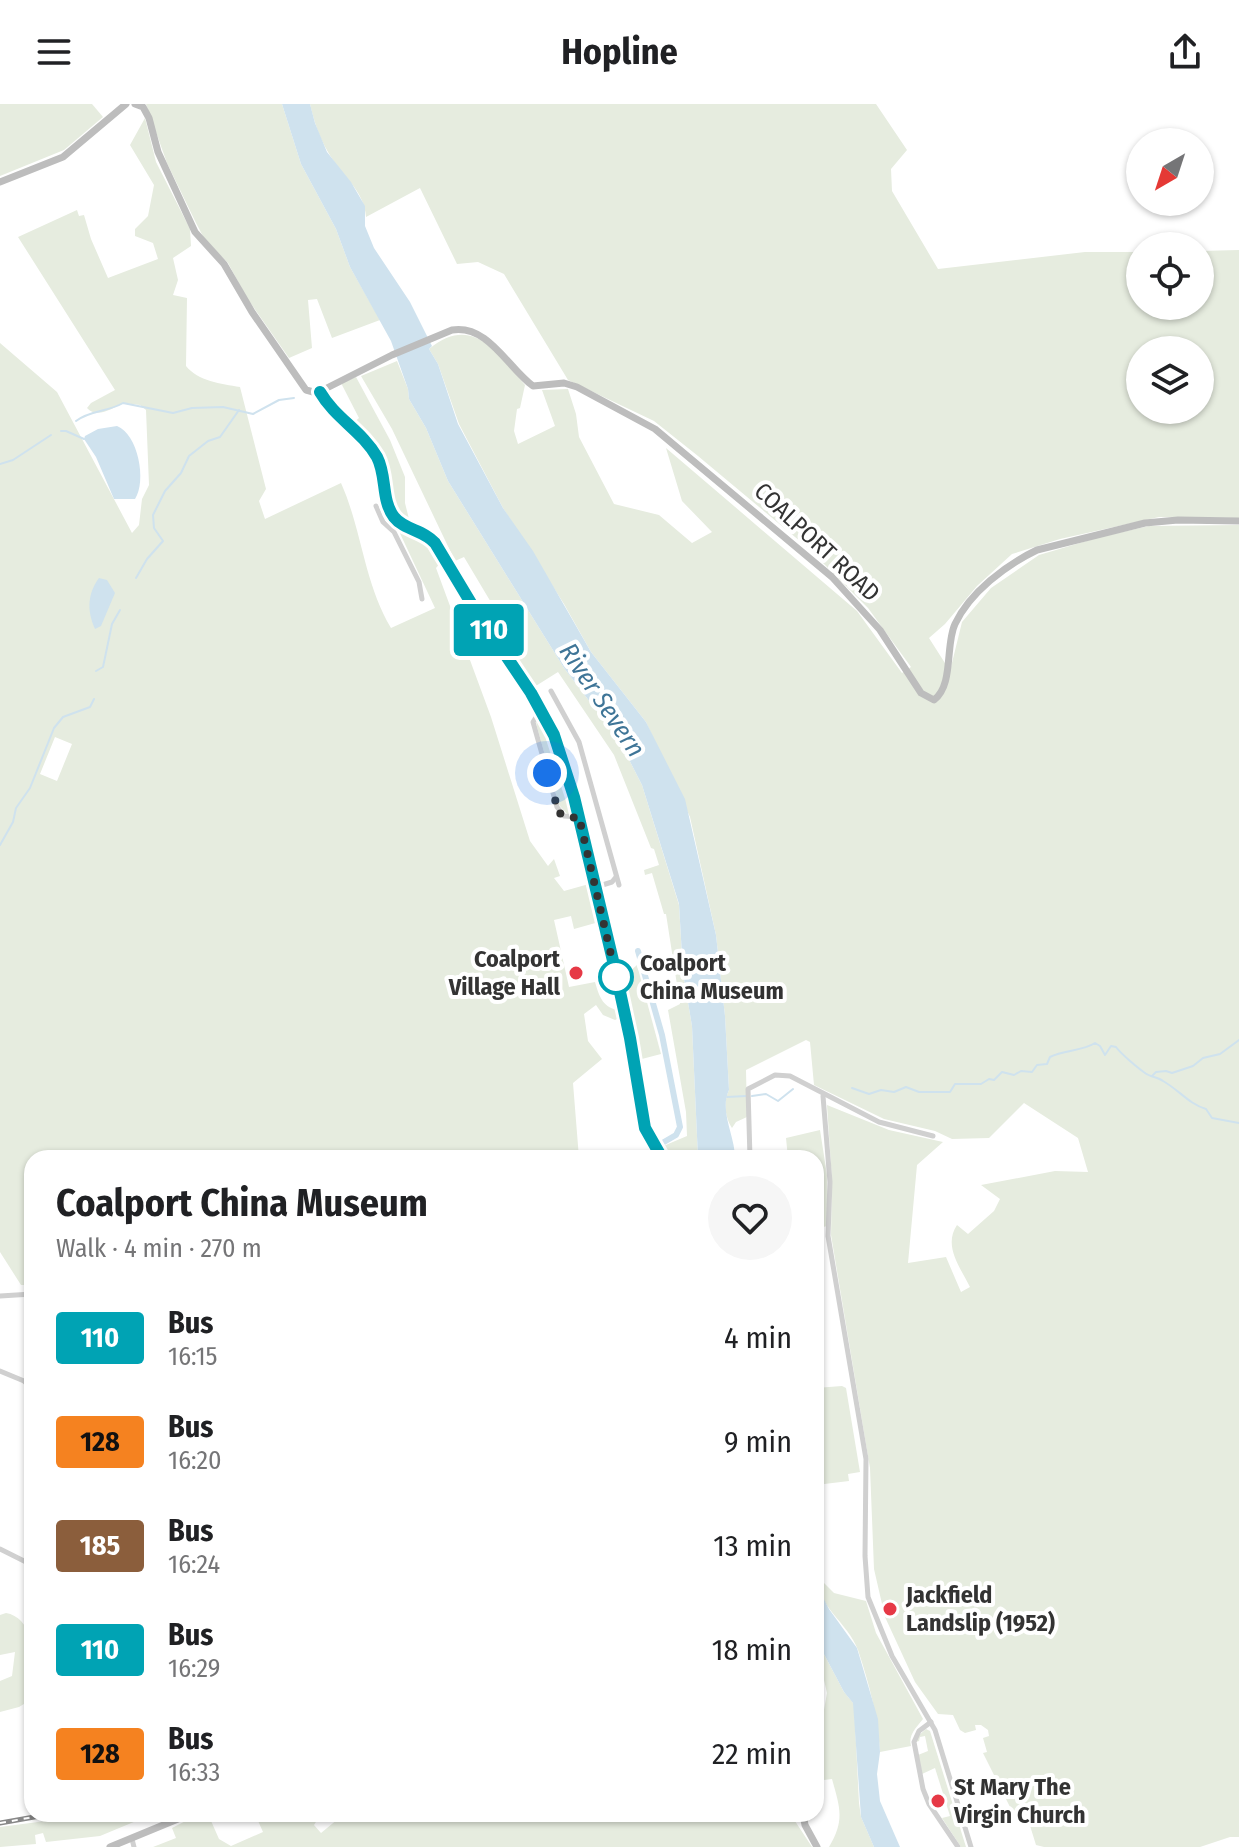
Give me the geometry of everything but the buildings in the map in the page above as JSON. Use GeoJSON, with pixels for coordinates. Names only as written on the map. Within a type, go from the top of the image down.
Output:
{"type":"FeatureCollection","features":[{"type":"Feature","properties":{"kind":"street"},"geometry":{"type":"LineString","coordinates":[[0,182],[63,157],[126,104]]}},
{"type":"Feature","properties":{"kind":"street"},"geometry":{"type":"LineString","coordinates":[[135,104],[143,107],[149,118],[163,164],[195,232],[224,264],[247,305],[302,386],[314,394],[320,392],[331,409],[368,444],[383,472],[391,514],[399,522],[428,535],[443,554],[554,735],[596,887],[630,1038],[645,1128],[657,1150]]}},
{"type":"Feature","properties":{"kind":"street","name":"COALPORT ROAD"},"geometry":{"type":"LineString","coordinates":[[320,392],[392,355],[456,329],[476,334],[536,387],[564,383],[577,387],[655,429],[832,577],[880,630],[921,693],[934,700],[939,696],[946,674],[949,642],[955,623],[965,607],[1020,558],[1037,550],[1145,523],[1239,521]]}},
{"type":"Feature","properties":{"kind":"street"},"geometry":{"type":"LineString","coordinates":[[376,506],[381,518],[394,532],[419,582],[422,599]]}},
{"type":"Feature","properties":{"kind":"street"},"geometry":{"type":"LineString","coordinates":[[381,518],[391,514]]}},
{"type":"Feature","properties":{"kind":"street"},"geometry":{"type":"LineString","coordinates":[[551,691],[579,742],[619,885]]}},
{"type":"Feature","properties":{"kind":"street"},"geometry":{"type":"LineString","coordinates":[[540,711],[533,722],[557,807],[564,816],[579,817]]}},
{"type":"Feature","properties":{"kind":"street"},"geometry":{"type":"LineString","coordinates":[[596,887],[612,882],[616,876]]}},
{"type":"Feature","properties":{"kind":"street"},"geometry":{"type":"LineString","coordinates":[[750,1150],[748,1089],[775,1075],[790,1076],[823,1096],[879,1122],[933,1136]]}},
{"type":"Feature","properties":{"kind":"street"},"geometry":{"type":"LineString","coordinates":[[823,1096],[830,1182],[828,1236],[866,1459],[865,1556],[868,1597],[892,1656],[931,1722],[971,1847]]}},
{"type":"Feature","properties":{"kind":"street"},"geometry":{"type":"LineString","coordinates":[[0,1296],[24,1294]]}},
{"type":"Feature","properties":{"kind":"street"},"geometry":{"type":"LineString","coordinates":[[0,1371],[24,1381]]}},
{"type":"Feature","properties":{"kind":"street"},"geometry":{"type":"LineString","coordinates":[[0,1549],[24,1561]]}},
{"type":"Feature","properties":{"kind":"street"},"geometry":{"type":"LineString","coordinates":[[931,1722],[919,1731],[914,1742],[923,1789],[929,1804],[958,1847]]}},
{"type":"Feature","properties":{"kind":"street"},"geometry":{"type":"LineString","coordinates":[[110,1847],[133,1843],[175,1822]]}},
{"type":"Feature","properties":{"kind":"street"},"geometry":{"type":"LineString","coordinates":[[804,1822],[817,1847]]}},
{"type":"Feature","properties":{"kind":"shaded area"},"geometry":{"type":"Polygon","coordinates":[[[0,104],[92,104],[103,117],[64,150],[0,176],[0,104]]]}},
{"type":"Feature","properties":{"kind":"shaded area"},"geometry":{"type":"Polygon","coordinates":[[[146,104],[282,104],[301,164],[336,229],[350,267],[380,320],[332,338],[317,299],[308,300],[312,348],[289,358],[247,298],[228,263],[204,238],[167,163],[146,104]]]}},
{"type":"Feature","properties":{"kind":"shaded area"},"geometry":{"type":"Polygon","coordinates":[[[310,104],[876,104],[907,150],[891,169],[892,191],[938,269],[1085,252],[1126,252],[1126,320],[1214,320],[1214,251],[1239,250],[1239,518],[1159,517],[1060,539],[1012,554],[977,586],[929,638],[950,671],[962,622],[991,588],[1039,555],[1149,526],[1239,525],[1239,1837],[1200,1847],[1036,1845],[1027,1816],[1014,1815],[983,1753],[987,1752],[983,1738],[989,1736],[988,1730],[975,1725],[976,1730],[965,1733],[960,1730],[953,1715],[938,1714],[915,1682],[885,1617],[874,1569],[870,1468],[831,1235],[832,1180],[827,1105],[889,1130],[943,1142],[917,1165],[908,1263],[946,1257],[961,1292],[970,1287],[954,1256],[953,1233],[957,1225],[968,1234],[994,1211],[1000,1199],[981,1185],[1055,1171],[1088,1172],[1078,1138],[1024,1103],[989,1138],[952,1139],[935,1131],[884,1119],[814,1085],[810,1042],[806,1040],[746,1070],[747,1117],[736,1122],[732,1128],[726,1109],[729,1090],[725,1016],[716,935],[690,817],[646,722],[591,652],[503,508],[459,424],[438,364],[429,349],[459,335],[471,336],[494,350],[525,385],[514,431],[518,444],[555,426],[542,390],[568,389],[579,437],[614,504],[659,515],[692,543],[712,532],[682,501],[666,448],[857,611],[902,673],[911,667],[868,608],[807,547],[654,421],[568,380],[504,274],[478,262],[457,264],[420,188],[366,217],[357,191],[333,160],[317,129],[310,104]]]}},
{"type":"Feature","properties":{"kind":"shaded area"},"geometry":{"type":"Polygon","coordinates":[[[145,118],[156,162],[190,229],[191,246],[173,258],[178,280],[173,295],[187,298],[186,366],[203,378],[240,387],[266,489],[259,501],[265,519],[341,483],[375,593],[391,628],[435,608],[397,527],[429,541],[442,561],[436,568],[491,717],[530,841],[548,866],[554,859],[560,876],[554,878],[564,891],[589,884],[599,922],[574,929],[571,916],[554,920],[569,987],[595,982],[603,1001],[620,1011],[621,1017],[615,1020],[603,1015],[596,1005],[584,1014],[588,1041],[602,1059],[573,1083],[578,1150],[24,1150],[24,1285],[21,1285],[0,1252],[0,343],[57,392],[132,533],[139,525],[142,499],[149,485],[146,410],[140,405],[123,403],[100,413],[87,408],[115,390],[18,237],[77,210],[79,216],[84,215],[108,278],[158,259],[153,243],[135,236],[135,229],[148,216],[154,185],[130,145],[145,118]],[[55,737],[40,774],[57,781],[72,744],[55,737]]]}},
{"type":"Feature","properties":{"kind":"shaded area"},"geometry":{"type":"Polygon","coordinates":[[[397,361],[409,399],[426,428],[448,481],[564,668],[619,740],[642,785],[679,905],[683,973],[692,1026],[698,1150],[663,1150],[661,1147],[687,1136],[686,1112],[668,1010],[680,1004],[666,914],[652,873],[645,875],[644,870],[659,865],[614,755],[558,672],[531,689],[507,653],[517,646],[464,557],[455,561],[392,429],[361,376],[397,361]]]}},
{"type":"Feature","properties":{"kind":"shaded area"},"geometry":{"type":"Polygon","coordinates":[[[356,377],[390,440],[405,477],[405,503],[410,523],[402,520],[391,505],[378,453],[352,424],[359,418],[341,383],[356,377]]]}},
{"type":"Feature","properties":{"kind":"shaded area"},"geometry":{"type":"Polygon","coordinates":[[[540,718],[553,738],[562,762],[574,812],[568,815],[559,805],[537,727],[536,721],[540,718]]]}},
{"type":"Feature","properties":{"kind":"shaded area"},"geometry":{"type":"Polygon","coordinates":[[[637,965],[661,1054],[638,1060],[621,979],[637,965]]]}},
{"type":"Feature","properties":{"kind":"shaded area"},"geometry":{"type":"Polygon","coordinates":[[[820,1130],[823,1150],[787,1150],[786,1138],[820,1130]]]}},
{"type":"Feature","properties":{"kind":"shaded area"},"geometry":{"type":"Polygon","coordinates":[[[824,1156],[827,1175],[827,1226],[824,1227],[824,1156]]]}},
{"type":"Feature","properties":{"kind":"shaded area"},"geometry":{"type":"Polygon","coordinates":[[[824,1387],[846,1388],[860,1472],[848,1474],[849,1481],[824,1484],[824,1387]]]}},
{"type":"Feature","properties":{"kind":"shaded area"},"geometry":{"type":"Polygon","coordinates":[[[824,1583],[834,1593],[866,1601],[876,1633],[923,1719],[912,1735],[911,1746],[880,1752],[872,1700],[858,1650],[827,1605],[824,1583]]]}},
{"type":"Feature","properties":{"kind":"shaded area"},"geometry":{"type":"Polygon","coordinates":[[[6,1613],[14,1616],[24,1625],[24,1704],[0,1712],[0,1681],[12,1676],[15,1652],[0,1655],[0,1615],[6,1613]]]}},
{"type":"Feature","properties":{"kind":"shaded area"},"geometry":{"type":"Polygon","coordinates":[[[824,1654],[854,1704],[859,1803],[861,1817],[874,1847],[829,1847],[840,1814],[832,1779],[824,1780],[824,1710],[827,1693],[824,1654]]]}},
{"type":"Feature","properties":{"kind":"shaded area"},"geometry":{"type":"Polygon","coordinates":[[[926,1729],[930,1731],[966,1847],[961,1847],[942,1818],[950,1816],[935,1768],[922,1774],[918,1755],[928,1751],[925,1736],[916,1742],[926,1729]]]}},
{"type":"Feature","properties":{"kind":"shaded area"},"geometry":{"type":"Polygon","coordinates":[[[38,1822],[134,1822],[100,1836],[46,1842],[43,1833],[35,1835],[36,1844],[0,1847],[0,1827],[38,1822]]]}},
{"type":"Feature","properties":{"kind":"shaded area"},"geometry":{"type":"Polygon","coordinates":[[[184,1822],[212,1822],[219,1839],[231,1846],[263,1832],[259,1822],[316,1822],[314,1825],[321,1833],[334,1822],[796,1822],[812,1847],[153,1847],[176,1838],[172,1828],[184,1822]]]}},
{"type":"Feature","properties":{"kind":"water","name":"River Severn"},"geometry":{"type":"Polygon","coordinates":[[[282,104],[310,104],[327,152],[365,206],[365,226],[374,248],[410,302],[432,346],[429,349],[438,364],[458,424],[503,508],[533,551],[591,652],[646,722],[685,799],[716,935],[725,1016],[729,1090],[726,1106],[734,1150],[698,1150],[692,1026],[683,973],[679,904],[642,785],[619,740],[564,668],[448,481],[426,428],[409,399],[391,341],[350,267],[336,229],[301,164],[282,104]]]}},
{"type":"Feature","properties":{"kind":"water"},"geometry":{"type":"Polygon","coordinates":[[[117,426],[130,438],[138,459],[140,481],[135,499],[114,499],[96,457],[84,439],[98,429],[117,426]]]}},
{"type":"Feature","properties":{"kind":"water"},"geometry":{"type":"Polygon","coordinates":[[[99,578],[107,580],[115,593],[101,626],[95,629],[90,603],[92,590],[99,578]]]}},
{"type":"Feature","properties":{"kind":"water"},"geometry":{"type":"Polygon","coordinates":[[[824,1599],[857,1648],[878,1719],[880,1801],[900,1847],[874,1847],[861,1817],[853,1703],[824,1654],[824,1599]]]}},
{"type":"Feature","properties":{"kind":"waterway"},"geometry":{"type":"LineString","coordinates":[[76,421],[123,403],[173,413],[192,408],[223,407],[253,414],[279,400],[294,398]]}},
{"type":"Feature","properties":{"kind":"waterway"},"geometry":{"type":"LineString","coordinates":[[136,578],[163,541],[154,528],[153,515],[165,491],[181,473],[189,456],[208,441],[220,437],[239,410]]}},
{"type":"Feature","properties":{"kind":"waterway"},"geometry":{"type":"LineString","coordinates":[[61,431],[84,439]]}},
{"type":"Feature","properties":{"kind":"waterway"},"geometry":{"type":"LineString","coordinates":[[0,464],[13,460],[51,435]]}},
{"type":"Feature","properties":{"kind":"waterway"},"geometry":{"type":"LineString","coordinates":[[96,671],[103,667],[112,624],[120,610]]}},
{"type":"Feature","properties":{"kind":"waterway"},"geometry":{"type":"LineString","coordinates":[[0,845],[13,822],[16,808],[30,788],[54,728],[63,717],[90,707],[94,699]]}},
{"type":"Feature","properties":{"kind":"waterway"},"geometry":{"type":"LineString","coordinates":[[638,951],[662,1035],[680,1127],[676,1135],[664,1142]]}},
{"type":"Feature","properties":{"kind":"waterway"},"geometry":{"type":"LineString","coordinates":[[1152,1076],[1156,1072],[1172,1073],[1193,1066],[1203,1058],[1220,1054],[1239,1040]]}},
{"type":"Feature","properties":{"kind":"waterway"},"geometry":{"type":"LineString","coordinates":[[852,1088],[869,1094],[881,1090],[894,1092],[906,1087],[919,1092],[950,1092],[955,1084],[981,1084],[989,1079],[994,1080],[1002,1072],[1014,1075],[1021,1071],[1032,1072],[1037,1065],[1047,1064],[1050,1057],[1095,1043],[1105,1055],[1111,1046],[1116,1047],[1145,1073],[1206,1109],[1212,1118],[1239,1123]]}},
{"type":"Feature","properties":{"kind":"waterway"},"geometry":{"type":"LineString","coordinates":[[752,1096],[766,1094],[778,1101],[793,1089]]}},
{"type":"Feature","properties":{"kind":"waterway"},"geometry":{"type":"LineString","coordinates":[[727,1097],[746,1096]]}},
{"type":"Feature","properties":{"kind":"railway"},"geometry":{"type":"LineString","coordinates":[[0,1823],[24,1819]]}},
{"type":"Feature","properties":{"kind":"bus line","name":"110"},"geometry":{"type":"LineString","coordinates":[[320,392],[336,415],[368,444],[377,457],[391,514],[396,520],[432,538],[531,693],[554,735],[569,777],[615,969],[645,1128],[657,1150]]}},
{"type":"Feature","properties":{"kind":"place","name":"Coalport Village Hall"},"geometry":{"type":"Point","coordinates":[576,973]}},
{"type":"Feature","properties":{"kind":"place","name":"Coalport China Museum"},"geometry":{"type":"Point","coordinates":[616,977]}},
{"type":"Feature","properties":{"kind":"place","name":"Jackfield Landslip (1952)"},"geometry":{"type":"Point","coordinates":[890,1609]}},
{"type":"Feature","properties":{"kind":"place","name":"St Mary The Virgin Church"},"geometry":{"type":"Point","coordinates":[938,1801]}},
{"type":"Feature","properties":{"kind":"route"},"geometry":{"type":"LineString","coordinates":[[547,773],[559,813],[570,818],[579,817],[618,985],[616,977]]}}]}
